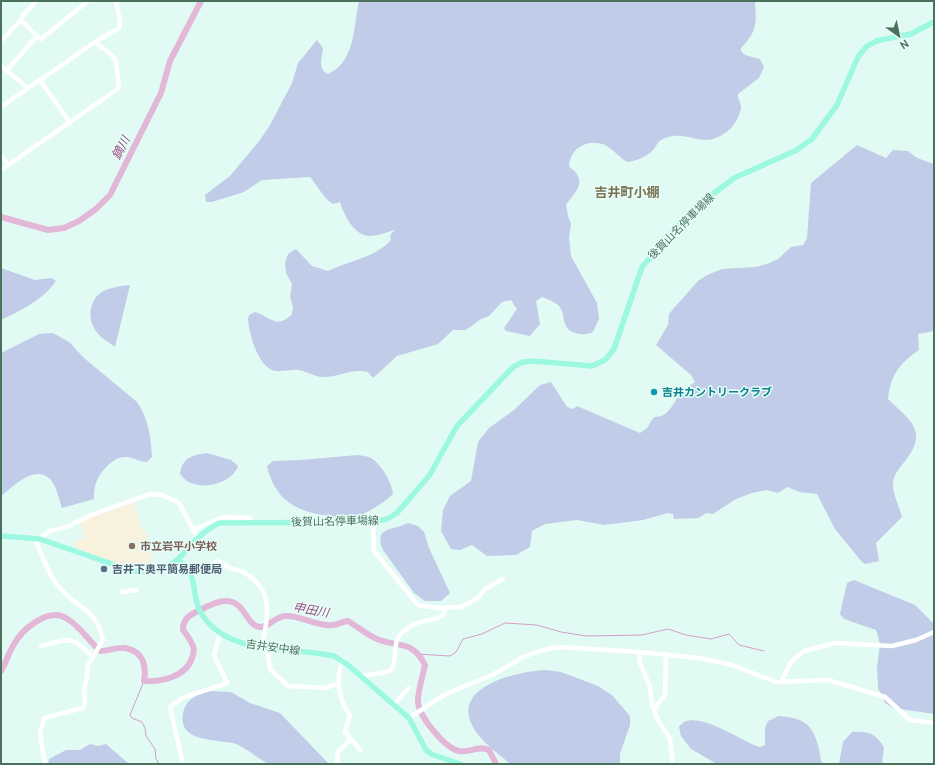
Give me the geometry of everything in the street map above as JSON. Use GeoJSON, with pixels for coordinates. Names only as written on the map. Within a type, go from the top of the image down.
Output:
{"type":"FeatureCollection","features":[{"type":"Feature","properties":{"kind":"main road","name":"後賀山名停車場線"},"geometry":{"type":"LineString","coordinates":[[178,560],[199,537],[219,522],[373,522],[387,519],[397,513],[429,476],[457,426],[513,367],[523,362],[533,361],[592,366],[605,360],[614,349],[642,267],[674,230],[700,204],[728,182],[753,169],[795,151],[812,139],[837,105],[858,57],[866,47],[876,41],[911,34],[934,22]]}},
{"type":"Feature","properties":{"kind":"main road"},"geometry":{"type":"LineString","coordinates":[[1,536],[37,539],[132,571],[164,569],[178,560],[190,570]]}},
{"type":"Feature","properties":{"kind":"main road","name":"吉井安中線"},"geometry":{"type":"LineString","coordinates":[[190,570],[197,602],[203,614],[220,633],[240,642],[264,647],[322,653],[334,656],[342,661],[393,705],[411,716],[426,750],[448,762],[460,764]]}},
{"type":"Feature","properties":{"kind":"street"},"geometry":{"type":"LineString","coordinates":[[1,41],[22,20],[23,15],[36,1]]}},
{"type":"Feature","properties":{"kind":"street"},"geometry":{"type":"LineString","coordinates":[[22,20],[41,39],[88,1]]}},
{"type":"Feature","properties":{"kind":"street"},"geometry":{"type":"LineString","coordinates":[[1,106],[95,42],[119,28],[120,21],[116,1]]}},
{"type":"Feature","properties":{"kind":"street"},"geometry":{"type":"LineString","coordinates":[[7,70],[37,36]]}},
{"type":"Feature","properties":{"kind":"street"},"geometry":{"type":"LineString","coordinates":[[1,170],[119,88],[116,62],[113,56],[95,42]]}},
{"type":"Feature","properties":{"kind":"street"},"geometry":{"type":"LineString","coordinates":[[1,66],[28,88]]}},
{"type":"Feature","properties":{"kind":"street"},"geometry":{"type":"LineString","coordinates":[[40,80],[70,123]]}},
{"type":"Feature","properties":{"kind":"street"},"geometry":{"type":"LineString","coordinates":[[1,155],[8,165]]}},
{"type":"Feature","properties":{"kind":"street"},"geometry":{"type":"LineString","coordinates":[[45,764],[40,733],[44,718],[83,708],[86,696],[85,686],[88,678],[87,667],[103,640],[95,618],[60,588],[52,576],[37,539],[49,531],[67,527],[91,514],[150,494],[163,495],[179,503],[193,530],[199,537]]}},
{"type":"Feature","properties":{"kind":"street"},"geometry":{"type":"LineString","coordinates":[[193,530],[223,517],[250,518],[251,522]]}},
{"type":"Feature","properties":{"kind":"street"},"geometry":{"type":"LineString","coordinates":[[373,522],[374,552],[415,602],[421,606],[445,608],[465,605],[478,598],[484,590],[503,580]]}},
{"type":"Feature","properties":{"kind":"street"},"geometry":{"type":"LineString","coordinates":[[190,570],[210,567],[218,561],[230,569],[242,572],[263,589],[268,608],[264,647],[270,669],[288,686],[326,688],[338,683]]}},
{"type":"Feature","properties":{"kind":"street"},"geometry":{"type":"LineString","coordinates":[[122,592],[137,590]]}},
{"type":"Feature","properties":{"kind":"street"},"geometry":{"type":"LineString","coordinates":[[360,677],[371,673],[385,673],[392,669],[396,643],[402,632],[411,626],[442,616],[445,608]]}},
{"type":"Feature","properties":{"kind":"street"},"geometry":{"type":"LineString","coordinates":[[780,682],[791,662],[804,651],[835,643],[892,646],[916,640],[934,632]]}},
{"type":"Feature","properties":{"kind":"street"},"geometry":{"type":"LineString","coordinates":[[183,764],[170,707],[182,698],[227,683],[214,655],[220,633]]}},
{"type":"Feature","properties":{"kind":"street"},"geometry":{"type":"LineString","coordinates":[[41,646],[75,640],[93,656]]}},
{"type":"Feature","properties":{"kind":"street"},"geometry":{"type":"LineString","coordinates":[[411,716],[452,691],[494,674],[523,657],[543,650],[559,647],[666,654],[712,660],[732,665],[761,678],[780,682],[821,680],[845,684],[885,697],[910,720],[934,723]]}},
{"type":"Feature","properties":{"kind":"street"},"geometry":{"type":"LineString","coordinates":[[639,652],[640,663],[650,687],[654,709],[670,739],[673,764]]}},
{"type":"Feature","properties":{"kind":"street"},"geometry":{"type":"LineString","coordinates":[[654,709],[665,695],[666,654]]}},
{"type":"Feature","properties":{"kind":"street"},"geometry":{"type":"LineString","coordinates":[[342,661],[338,683],[344,708],[350,715],[345,730],[350,740],[360,750]]}},
{"type":"Feature","properties":{"kind":"street"},"geometry":{"type":"LineString","coordinates":[[393,705],[408,688]]}},
{"type":"Feature","properties":{"kind":"street"},"geometry":{"type":"LineString","coordinates":[[337,764],[338,752],[350,740]]}},
{"type":"Feature","properties":{"kind":"shaded area"},"geometry":{"type":"Polygon","coordinates":[[[359,1],[759,1],[755,3],[756,17],[753,33],[741,48],[741,51],[745,55],[760,59],[764,67],[759,78],[738,94],[741,109],[738,117],[731,128],[720,136],[704,140],[682,136],[665,138],[660,141],[647,155],[637,160],[627,162],[608,147],[599,143],[581,146],[573,154],[569,166],[579,177],[579,186],[566,205],[571,224],[569,237],[571,256],[597,303],[599,319],[593,332],[578,334],[567,328],[561,308],[556,303],[542,297],[536,301],[540,324],[530,336],[506,331],[504,328],[517,309],[511,300],[502,302],[489,316],[481,319],[466,330],[453,330],[438,344],[397,356],[373,378],[368,372],[362,371],[322,377],[299,370],[274,371],[267,367],[258,355],[252,340],[248,319],[249,315],[255,312],[277,321],[287,319],[292,314],[293,307],[290,297],[292,284],[286,273],[285,263],[288,254],[296,249],[312,266],[328,271],[377,251],[391,240],[390,235],[395,230],[373,236],[359,233],[350,224],[340,202],[333,204],[330,202],[310,177],[262,180],[244,192],[212,202],[206,202],[205,195],[230,176],[260,140],[270,125],[292,83],[298,63],[317,40],[323,48],[321,66],[325,72],[328,74],[344,61],[352,42],[359,1]]]}},
{"type":"Feature","properties":{"kind":"shaded area","name":"吉井カントリークラブ"},"geometry":{"type":"Polygon","coordinates":[[[857,145],[886,158],[893,150],[908,151],[917,158],[934,164],[934,331],[918,334],[919,350],[906,360],[897,370],[889,390],[888,399],[908,418],[913,425],[916,439],[914,447],[894,478],[894,492],[902,517],[876,543],[879,561],[865,564],[862,562],[835,529],[817,494],[800,492],[787,487],[778,493],[767,490],[752,493],[736,499],[713,514],[707,513],[698,518],[674,519],[673,514],[668,513],[643,520],[604,525],[577,520],[545,524],[532,531],[530,547],[516,555],[487,556],[472,545],[460,550],[451,549],[441,531],[443,510],[450,496],[471,481],[478,442],[489,428],[514,410],[540,385],[551,382],[567,407],[573,409],[577,406],[640,433],[647,428],[654,417],[659,417],[667,412],[683,391],[695,382],[691,375],[656,345],[668,325],[669,314],[698,281],[707,275],[722,269],[756,267],[767,264],[778,259],[791,247],[803,245],[807,238],[811,183],[857,145]]]}},
{"type":"Feature","properties":{"kind":"shaded area"},"geometry":{"type":"Polygon","coordinates":[[[1,268],[35,280],[51,278],[56,281],[38,299],[1,320],[1,268]]]}},
{"type":"Feature","properties":{"kind":"shaded area"},"geometry":{"type":"Polygon","coordinates":[[[130,285],[115,347],[103,339],[93,327],[91,316],[92,306],[100,293],[112,288],[130,285]]]}},
{"type":"Feature","properties":{"kind":"shaded area"},"geometry":{"type":"Polygon","coordinates":[[[53,333],[69,342],[84,358],[137,402],[144,414],[148,428],[152,457],[147,462],[129,457],[121,457],[116,459],[104,470],[98,479],[94,491],[94,499],[62,508],[54,485],[50,479],[44,475],[37,474],[24,478],[1,496],[1,353],[39,334],[53,333]]]}},
{"type":"Feature","properties":{"kind":"shaded area"},"geometry":{"type":"Polygon","coordinates":[[[207,453],[231,460],[238,466],[235,472],[224,481],[208,485],[193,484],[180,474],[185,461],[192,456],[207,453]]]}},
{"type":"Feature","properties":{"kind":"shaded area"},"geometry":{"type":"Polygon","coordinates":[[[358,455],[370,457],[379,465],[388,480],[393,494],[368,512],[356,517],[348,518],[309,512],[290,503],[276,488],[267,466],[273,461],[358,455]]]}},
{"type":"Feature","properties":{"kind":"shaded area"},"geometry":{"type":"Polygon","coordinates":[[[133,502],[143,532],[146,532],[153,567],[127,567],[76,548],[74,541],[85,538],[80,522],[92,516],[133,502]]]}},
{"type":"Feature","properties":{"kind":"shaded area"},"geometry":{"type":"Polygon","coordinates":[[[408,523],[418,526],[424,532],[429,548],[450,593],[441,601],[425,601],[414,593],[383,550],[381,537],[383,533],[386,530],[408,523]]]}},
{"type":"Feature","properties":{"kind":"shaded area"},"geometry":{"type":"Polygon","coordinates":[[[854,580],[915,605],[934,624],[934,714],[893,708],[885,703],[878,688],[877,668],[880,644],[876,630],[844,619],[840,614],[847,583],[854,580]]]}},
{"type":"Feature","properties":{"kind":"shaded area"},"geometry":{"type":"Polygon","coordinates":[[[546,670],[561,672],[598,686],[612,695],[630,716],[630,725],[620,754],[620,764],[510,764],[476,732],[468,713],[471,701],[479,691],[505,678],[534,671],[546,670]]]}},
{"type":"Feature","properties":{"kind":"shaded area"},"geometry":{"type":"Polygon","coordinates":[[[208,691],[231,692],[250,703],[280,713],[329,764],[270,764],[243,747],[233,743],[199,738],[192,734],[186,730],[183,723],[184,709],[189,701],[208,691]]]}},
{"type":"Feature","properties":{"kind":"shaded area"},"geometry":{"type":"Polygon","coordinates":[[[779,716],[795,718],[810,728],[817,740],[823,764],[717,764],[691,749],[681,736],[679,727],[686,721],[695,720],[718,727],[760,747],[765,745],[765,728],[768,721],[779,716]]]}},
{"type":"Feature","properties":{"kind":"shaded area"},"geometry":{"type":"Polygon","coordinates":[[[852,732],[871,734],[877,739],[884,747],[882,764],[839,764],[843,742],[852,732]]]}},
{"type":"Feature","properties":{"kind":"shaded area"},"geometry":{"type":"Polygon","coordinates":[[[90,744],[98,746],[106,744],[129,764],[48,764],[49,759],[66,750],[80,750],[90,744]]]}},
{"type":"Feature","properties":{"kind":"waterway","name":"鏑川"},"geometry":{"type":"LineString","coordinates":[[1,217],[48,230],[64,228],[79,221],[96,209],[110,195],[161,93],[170,61],[201,1]]}},
{"type":"Feature","properties":{"kind":"waterway","name":"申田川"},"geometry":{"type":"LineString","coordinates":[[1,671],[11,649],[22,633],[36,622],[51,615],[59,615],[71,621],[100,651],[125,648],[136,652],[140,656],[144,665],[144,681],[165,679],[179,674],[184,670],[189,664],[194,651],[191,642],[183,630],[185,621],[193,614],[218,602],[225,601],[237,604],[251,622],[255,626],[260,627],[263,627],[278,618],[285,616],[297,617],[327,625],[335,625],[348,621],[377,639],[404,646],[415,651],[425,665],[419,690],[418,702],[419,708],[428,723],[440,738],[453,749],[459,751],[481,748],[489,750],[496,764]]}},
{"type":"Feature","properties":{"kind":"waterway"},"geometry":{"type":"LineString","coordinates":[[416,654],[450,656],[456,652],[463,639],[482,634],[505,623],[537,625],[561,632],[586,636],[642,635],[668,629],[686,635],[711,639],[729,634],[739,645],[764,651]]}},
{"type":"Feature","properties":{"kind":"waterway"},"geometry":{"type":"LineString","coordinates":[[144,681],[130,715],[132,718],[142,722],[145,728],[146,736],[155,749],[156,759],[159,764]]}},
{"type":"Feature","properties":{"kind":"place","name":"吉井カントリークラブ"},"geometry":{"type":"Point","coordinates":[654,392]}},
{"type":"Feature","properties":{"kind":"place","name":"市立岩平小学校"},"geometry":{"type":"Point","coordinates":[132,546]}},
{"type":"Feature","properties":{"kind":"place","name":"吉井下奥平簡易郵便局"},"geometry":{"type":"Point","coordinates":[104,569]}},
{"type":"Feature","properties":{"kind":"district","name":"吉井町小棚"},"geometry":{"type":"Point","coordinates":[627,192]}}]}
